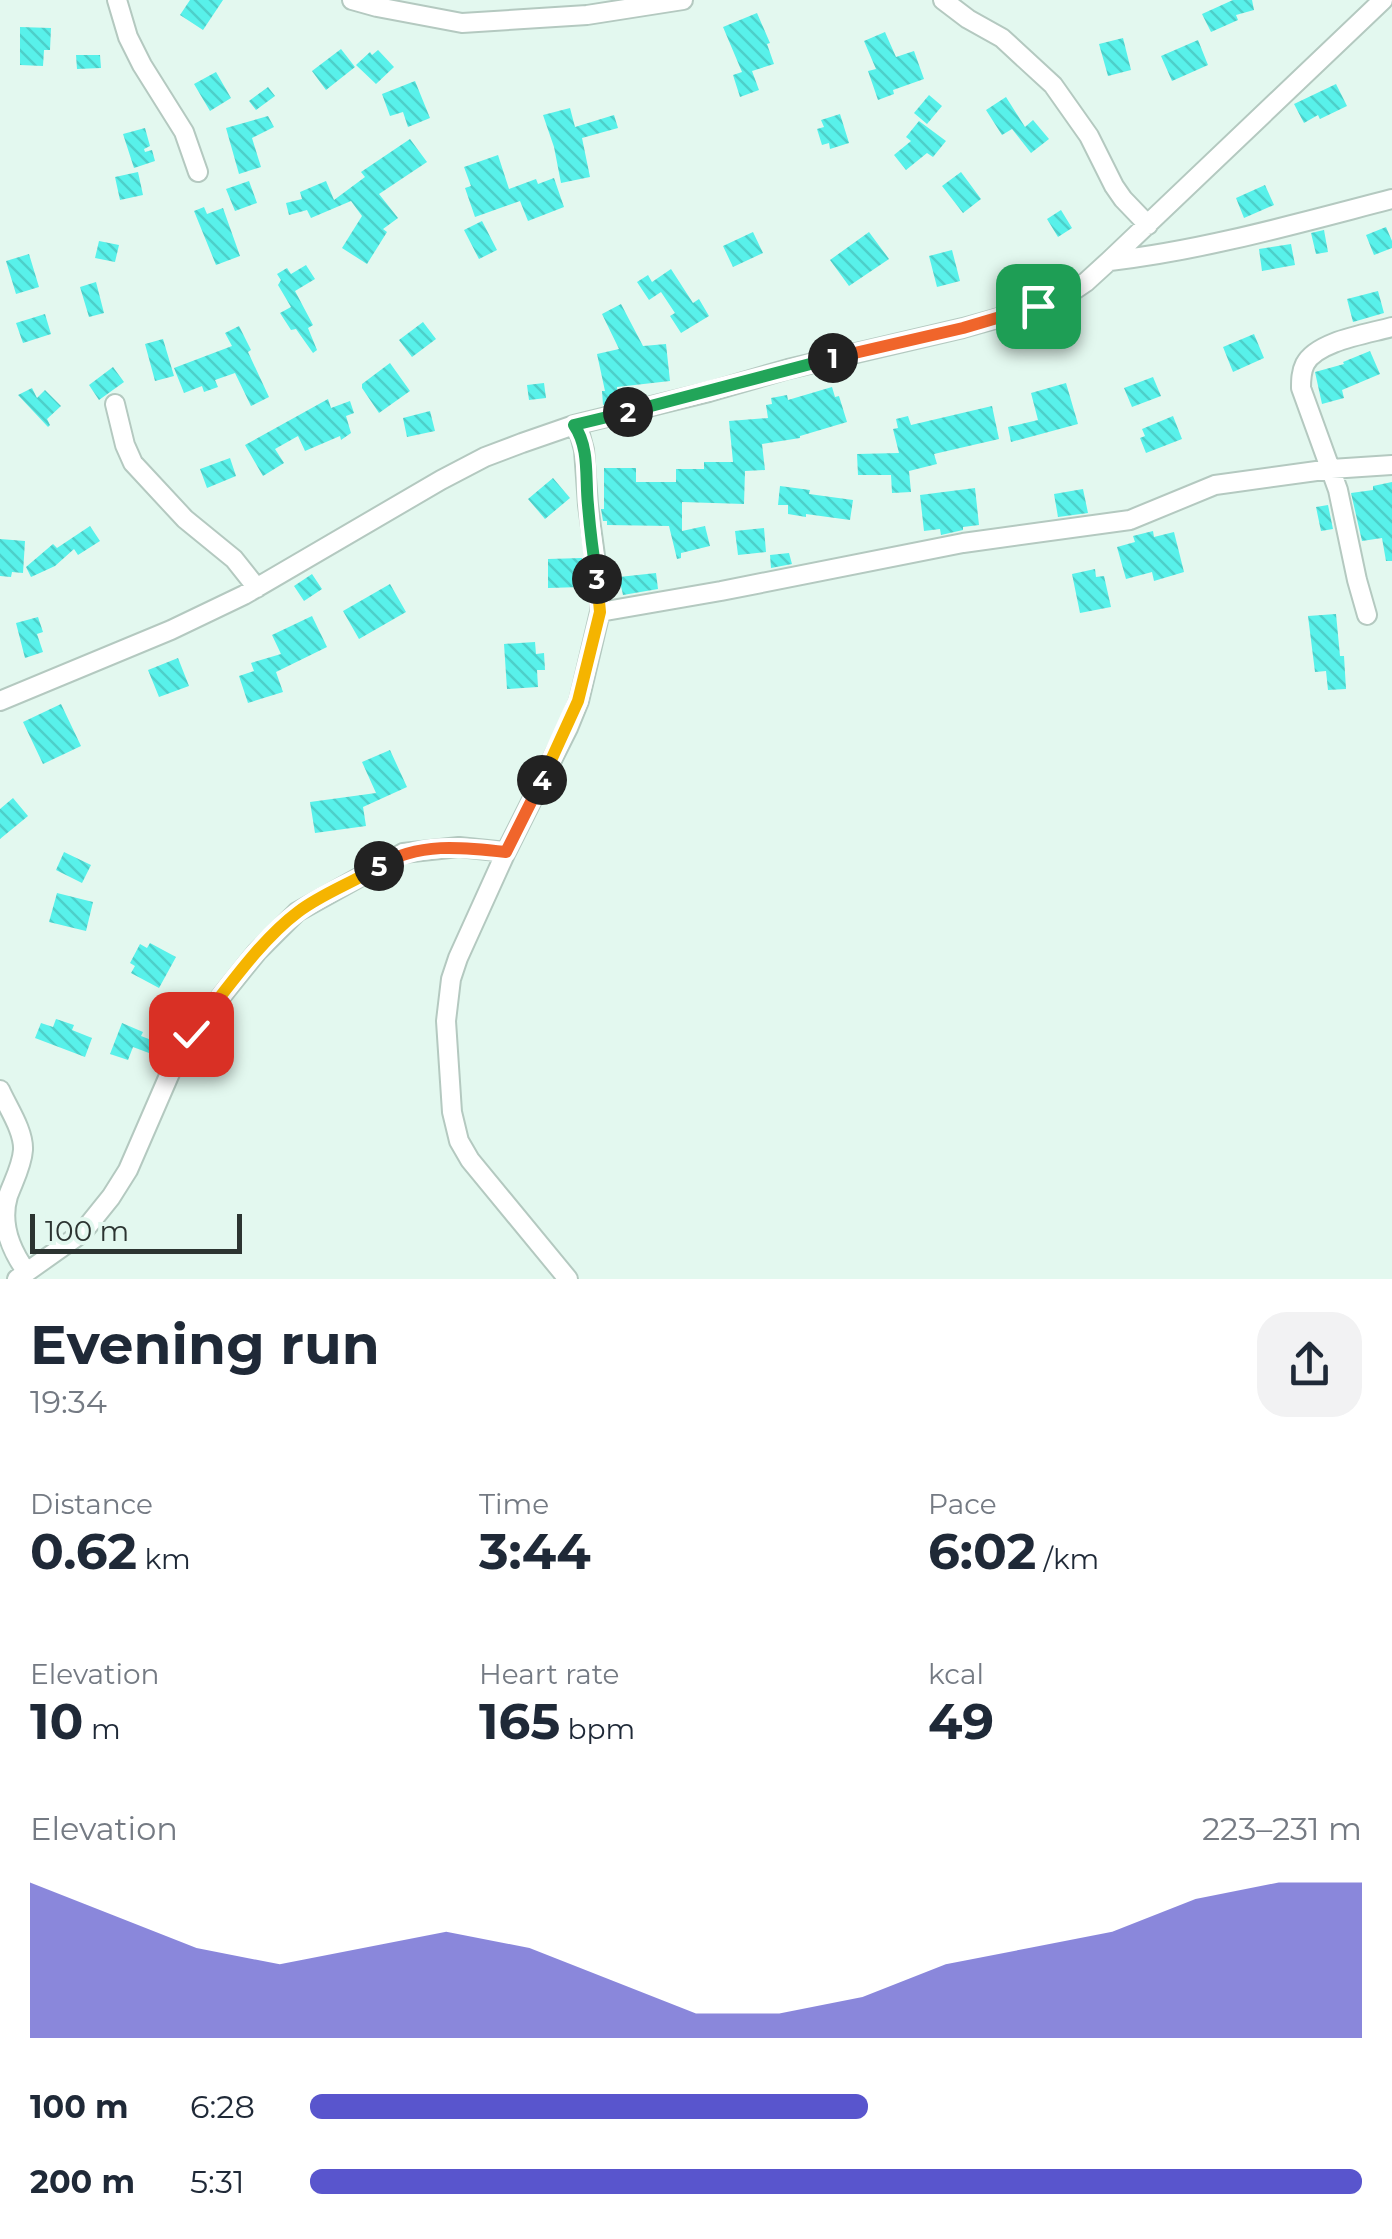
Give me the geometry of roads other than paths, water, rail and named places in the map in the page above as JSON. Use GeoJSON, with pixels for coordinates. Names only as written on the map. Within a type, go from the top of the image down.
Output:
{"type":"FeatureCollection","features":[{"type":"Feature","properties":{"kind":"street"},"geometry":{"type":"LineString","coordinates":[[118,0],[128,36],[184,132],[198,172]]}},
{"type":"Feature","properties":{"kind":"street"},"geometry":{"type":"LineString","coordinates":[[352,0],[462,23],[587,14],[684,0]]}},
{"type":"Feature","properties":{"kind":"street"},"geometry":{"type":"LineString","coordinates":[[944,0],[1002,38],[1053,85],[1089,136],[1114,186],[1148,225]]}},
{"type":"Feature","properties":{"kind":"street"},"geometry":{"type":"LineString","coordinates":[[0,701],[170,630],[256,588],[441,480],[522,442],[788,369],[963,328],[1064,297],[1109,262],[1383,0]]}},
{"type":"Feature","properties":{"kind":"street"},"geometry":{"type":"LineString","coordinates":[[1109,262],[1243,236],[1392,198]]}},
{"type":"Feature","properties":{"kind":"street"},"geometry":{"type":"LineString","coordinates":[[1368,615],[1338,490],[1301,388],[1302,370],[1321,348],[1392,327]]}},
{"type":"Feature","properties":{"kind":"street"},"geometry":{"type":"LineString","coordinates":[[115,404],[133,463],[185,518],[234,559],[256,588]]}},
{"type":"Feature","properties":{"kind":"street"},"geometry":{"type":"LineString","coordinates":[[568,1279],[470,1160],[460,1141],[452,1112],[446,1021],[458,958],[573,715],[600,612],[584,450],[574,425]]}},
{"type":"Feature","properties":{"kind":"street"},"geometry":{"type":"LineString","coordinates":[[600,612],[963,543],[1130,520],[1215,485],[1392,465]]}},
{"type":"Feature","properties":{"kind":"street"},"geometry":{"type":"LineString","coordinates":[[0,1090],[23,1149],[4,1212],[6,1230],[22,1275],[82,1233],[112,1197],[191,1034],[257,952],[297,912],[403,853],[459,846],[506,852]]}}]}
